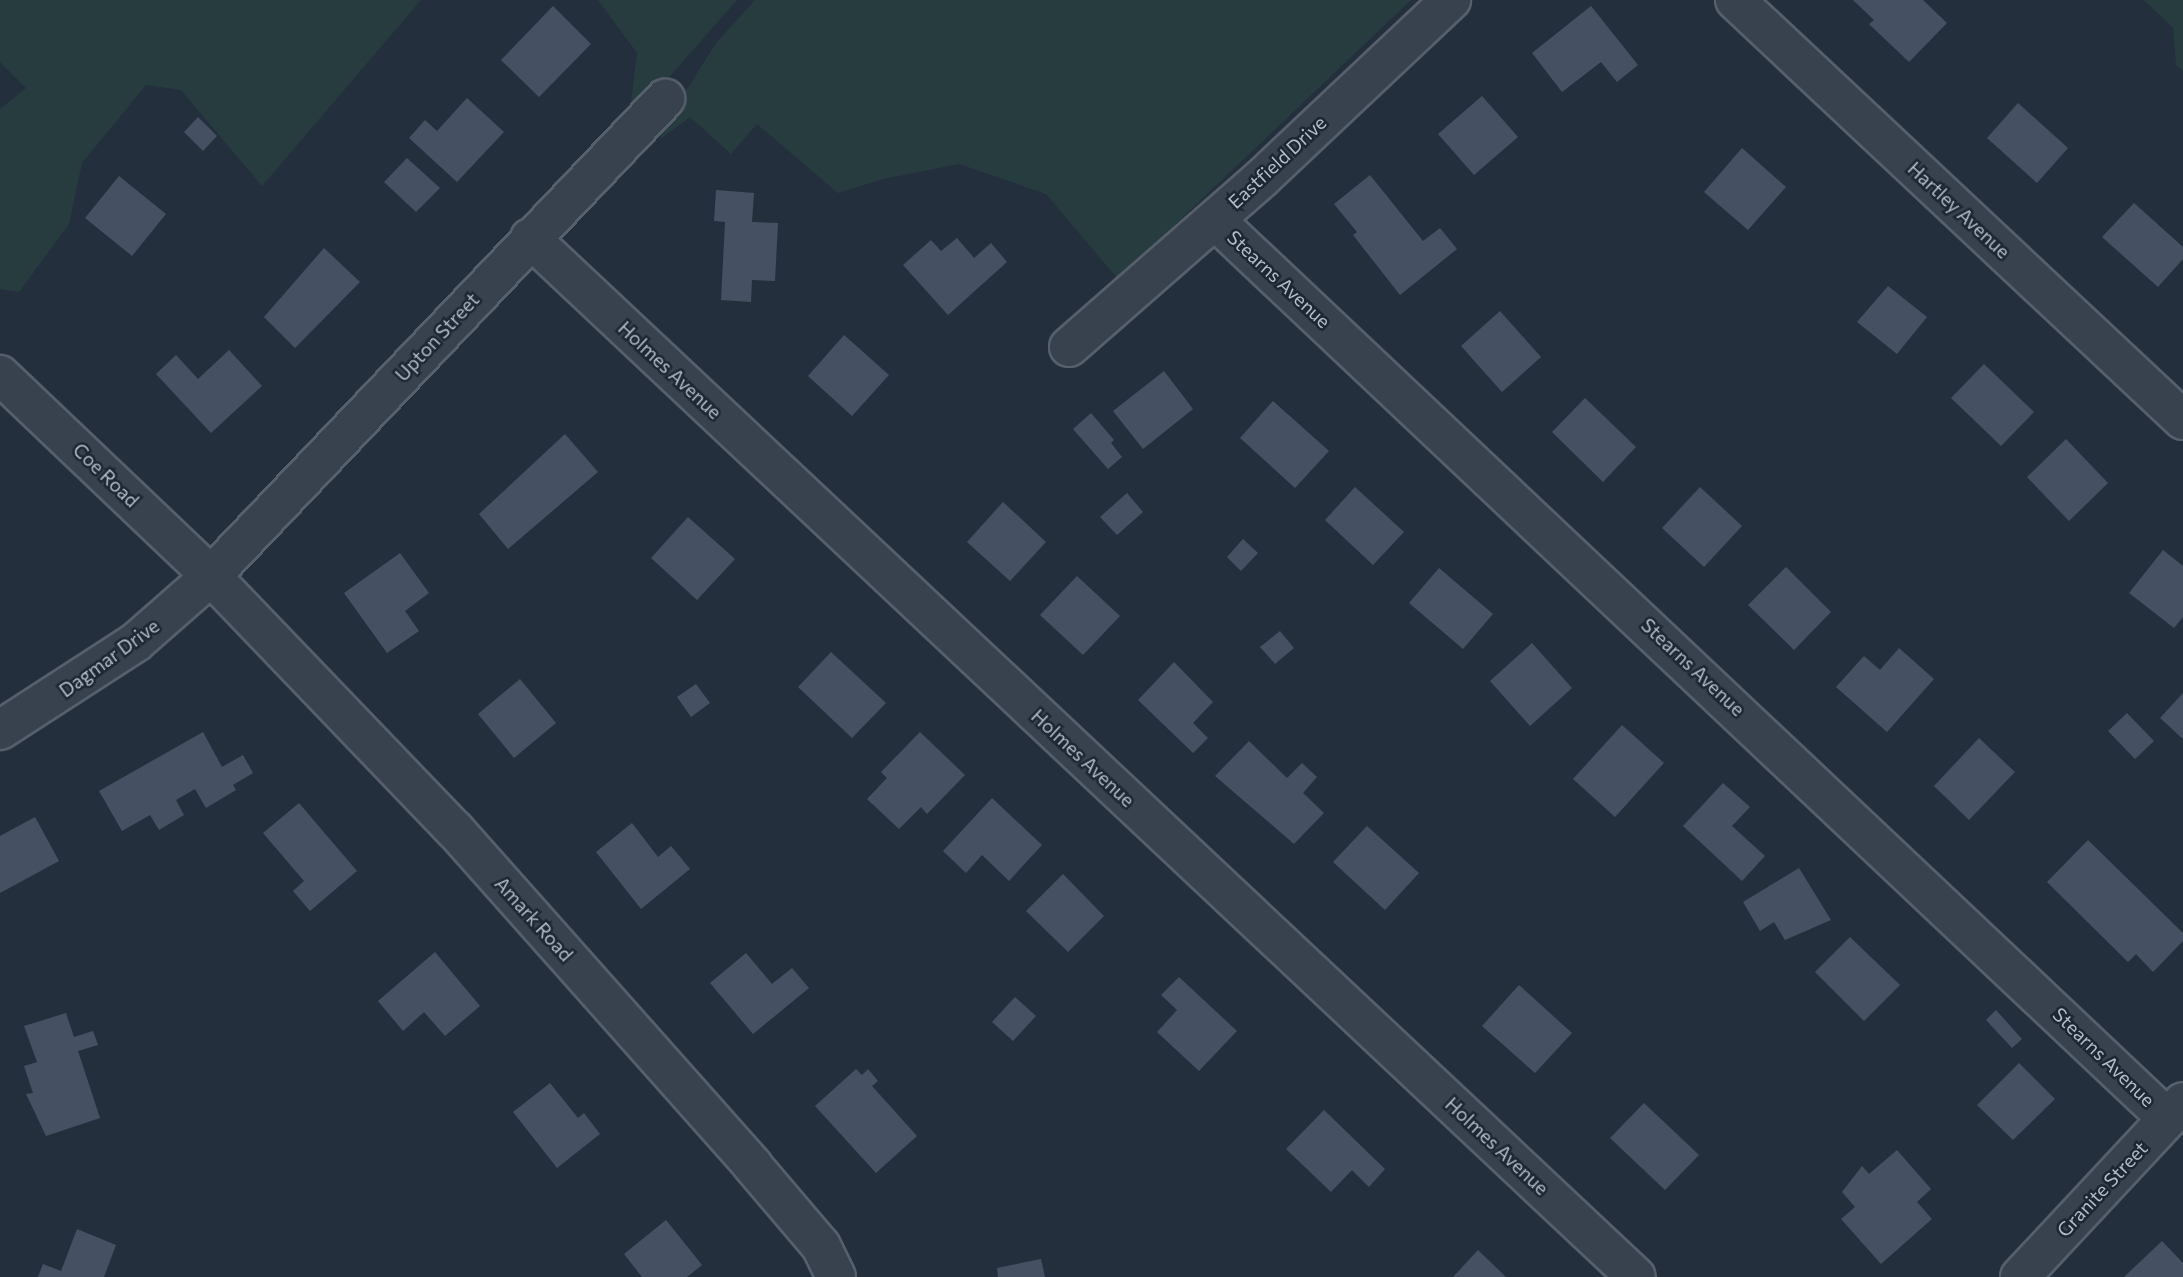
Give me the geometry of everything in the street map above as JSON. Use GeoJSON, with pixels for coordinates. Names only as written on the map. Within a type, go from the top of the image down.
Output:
{"type":"FeatureCollection","features":[{"type":"Feature","properties":{"kind":"street","name":"Eastfield Drive"},"geometry":{"type":"LineString","coordinates":[[1069,347],[1215,220],[1451,0]]}},
{"type":"Feature","properties":{"kind":"street","name":"Hartley Avenue"},"geometry":{"type":"LineString","coordinates":[[1734,0],[2183,420]]}},
{"type":"Feature","properties":{"kind":"street","name":"Upton Street"},"geometry":{"type":"LineString","coordinates":[[211,576],[665,99]]}},
{"type":"Feature","properties":{"kind":"street","name":"Stearns Avenue"},"geometry":{"type":"LineString","coordinates":[[1215,220],[2175,1110]]}},
{"type":"Feature","properties":{"kind":"street","name":"Holmes Avenue"},"geometry":{"type":"LineString","coordinates":[[530,238],[1636,1277]]}},
{"type":"Feature","properties":{"kind":"street","name":"Coe Road"},"geometry":{"type":"LineString","coordinates":[[0,375],[211,576]]}},
{"type":"Feature","properties":{"kind":"street","name":"Dagmar Drive"},"geometry":{"type":"LineString","coordinates":[[0,730],[136,642],[211,576]]}},
{"type":"Feature","properties":{"kind":"street","name":"Amark Road"},"geometry":{"type":"LineString","coordinates":[[211,576],[455,830],[752,1165],[821,1246],[836,1277]]}},
{"type":"Feature","properties":{"kind":"street","name":"Granite Street"},"geometry":{"type":"LineString","coordinates":[[2026,1275],[2175,1110]]}},
{"type":"Feature","properties":{"kind":"green space"},"geometry":{"type":"Polygon","coordinates":[[[0,0],[421,0],[262,186],[181,90],[146,85],[82,163],[69,224],[19,292],[0,289],[0,109],[26,88],[0,62],[0,0]]]}},
{"type":"Feature","properties":{"kind":"green space"},"geometry":{"type":"Polygon","coordinates":[[[598,0],[737,0],[642,108],[631,103],[637,53],[598,0]]]}},
{"type":"Feature","properties":{"kind":"green space"},"geometry":{"type":"Polygon","coordinates":[[[755,0],[1411,0],[1118,279],[1046,194],[959,164],[883,179],[838,193],[757,124],[731,154],[690,117],[662,138],[652,129],[674,110],[716,43],[755,0]]]}},
{"type":"Feature","properties":{"kind":"green space"},"geometry":{"type":"Polygon","coordinates":[[[2144,0],[2183,0],[2183,71],[2176,65],[2173,28],[2144,0]]]}},
{"type":"Feature","properties":{"kind":"building"},"geometry":{"type":"Polygon","coordinates":[[[1853,0],[1923,0],[1947,23],[1909,62],[1869,24],[1874,20],[1853,0]]]}},
{"type":"Feature","properties":{"kind":"building"},"geometry":{"type":"Polygon","coordinates":[[[553,6],[591,44],[539,97],[501,60],[553,6]]]}},
{"type":"Feature","properties":{"kind":"building"},"geometry":{"type":"Polygon","coordinates":[[[1591,6],[1638,65],[1617,82],[1601,62],[1562,92],[1532,53],[1591,6]]]}},
{"type":"Feature","properties":{"kind":"building"},"geometry":{"type":"Polygon","coordinates":[[[1482,96],[1518,137],[1474,175],[1438,134],[1482,96]]]}},
{"type":"Feature","properties":{"kind":"building"},"geometry":{"type":"Polygon","coordinates":[[[467,98],[504,132],[457,182],[409,138],[425,120],[437,131],[467,98]]]}},
{"type":"Feature","properties":{"kind":"building"},"geometry":{"type":"Polygon","coordinates":[[[2018,103],[2068,148],[2037,183],[1987,138],[2018,103]]]}},
{"type":"Feature","properties":{"kind":"building"},"geometry":{"type":"Polygon","coordinates":[[[198,117],[217,136],[203,151],[184,132],[198,117]]]}},
{"type":"Feature","properties":{"kind":"building"},"geometry":{"type":"Polygon","coordinates":[[[1742,148],[1786,187],[1748,230],[1704,192],[1742,148]]]}},
{"type":"Feature","properties":{"kind":"building"},"geometry":{"type":"Polygon","coordinates":[[[407,158],[440,188],[416,212],[384,182],[407,158]]]}},
{"type":"Feature","properties":{"kind":"building"},"geometry":{"type":"Polygon","coordinates":[[[1370,175],[1423,241],[1440,228],[1457,249],[1400,295],[1353,235],[1357,232],[1334,204],[1370,175]]]}},
{"type":"Feature","properties":{"kind":"building"},"geometry":{"type":"Polygon","coordinates":[[[119,176],[166,214],[132,256],[85,218],[119,176]]]}},
{"type":"Feature","properties":{"kind":"building"},"geometry":{"type":"Polygon","coordinates":[[[716,190],[754,193],[752,222],[778,223],[775,281],[752,280],[751,302],[721,300],[725,222],[714,221],[716,190]]]}},
{"type":"Feature","properties":{"kind":"building"},"geometry":{"type":"Polygon","coordinates":[[[2134,203],[2183,247],[2183,259],[2158,287],[2102,237],[2134,203]]]}},
{"type":"Feature","properties":{"kind":"building"},"geometry":{"type":"Polygon","coordinates":[[[957,238],[974,258],[991,243],[1007,262],[948,315],[903,265],[931,240],[941,251],[957,238]]]}},
{"type":"Feature","properties":{"kind":"building"},"geometry":{"type":"Polygon","coordinates":[[[324,248],[360,282],[295,348],[264,317],[324,248]]]}},
{"type":"Feature","properties":{"kind":"building"},"geometry":{"type":"Polygon","coordinates":[[[1888,286],[1927,317],[1897,354],[1857,322],[1888,286]]]}},
{"type":"Feature","properties":{"kind":"building"},"geometry":{"type":"Polygon","coordinates":[[[1500,311],[1541,357],[1502,392],[1461,346],[1500,311]]]}},
{"type":"Feature","properties":{"kind":"building"},"geometry":{"type":"Polygon","coordinates":[[[844,335],[889,375],[852,416],[808,376],[844,335]]]}},
{"type":"Feature","properties":{"kind":"building"},"geometry":{"type":"Polygon","coordinates":[[[229,350],[262,386],[211,433],[156,374],[176,355],[198,379],[229,350]]]}},
{"type":"Feature","properties":{"kind":"building"},"geometry":{"type":"Polygon","coordinates":[[[1984,364],[2034,412],[2001,446],[1951,398],[1984,364]]]}},
{"type":"Feature","properties":{"kind":"building"},"geometry":{"type":"Polygon","coordinates":[[[1164,371],[1193,409],[1143,449],[1113,411],[1164,371]]]}},
{"type":"Feature","properties":{"kind":"building"},"geometry":{"type":"Polygon","coordinates":[[[1585,398],[1636,447],[1603,482],[1552,432],[1585,398]]]}},
{"type":"Feature","properties":{"kind":"building"},"geometry":{"type":"Polygon","coordinates":[[[1273,401],[1329,451],[1295,488],[1240,438],[1273,401]]]}},
{"type":"Feature","properties":{"kind":"building"},"geometry":{"type":"Polygon","coordinates":[[[1091,413],[1114,440],[1111,443],[1122,457],[1108,469],[1073,429],[1091,413]]]}},
{"type":"Feature","properties":{"kind":"building"},"geometry":{"type":"Polygon","coordinates":[[[565,434],[598,472],[508,549],[479,514],[565,434]]]}},
{"type":"Feature","properties":{"kind":"building"},"geometry":{"type":"Polygon","coordinates":[[[2066,439],[2108,483],[2069,521],[2027,477],[2066,439]]]}},
{"type":"Feature","properties":{"kind":"building"},"geometry":{"type":"Polygon","coordinates":[[[1355,487],[1404,532],[1373,565],[1325,520],[1355,487]]]}},
{"type":"Feature","properties":{"kind":"building"},"geometry":{"type":"Polygon","coordinates":[[[1700,487],[1742,526],[1704,567],[1662,528],[1700,487]]]}},
{"type":"Feature","properties":{"kind":"building"},"geometry":{"type":"Polygon","coordinates":[[[1127,493],[1143,512],[1117,535],[1100,517],[1127,493]]]}},
{"type":"Feature","properties":{"kind":"building"},"geometry":{"type":"Polygon","coordinates":[[[1003,502],[1046,542],[1010,581],[967,542],[1003,502]]]}},
{"type":"Feature","properties":{"kind":"building"},"geometry":{"type":"Polygon","coordinates":[[[688,517],[735,559],[697,600],[651,558],[688,517]]]}},
{"type":"Feature","properties":{"kind":"building"},"geometry":{"type":"Polygon","coordinates":[[[1243,539],[1258,553],[1241,571],[1227,557],[1243,539]]]}},
{"type":"Feature","properties":{"kind":"building"},"geometry":{"type":"Polygon","coordinates":[[[2163,550],[2183,566],[2183,617],[2174,628],[2129,593],[2163,550]]]}},
{"type":"Feature","properties":{"kind":"building"},"geometry":{"type":"Polygon","coordinates":[[[400,553],[429,593],[405,611],[419,631],[387,653],[344,593],[400,553]]]}},
{"type":"Feature","properties":{"kind":"building"},"geometry":{"type":"Polygon","coordinates":[[[1786,567],[1831,612],[1794,650],[1748,605],[1786,567]]]}},
{"type":"Feature","properties":{"kind":"building"},"geometry":{"type":"Polygon","coordinates":[[[1439,568],[1493,614],[1463,649],[1409,603],[1439,568]]]}},
{"type":"Feature","properties":{"kind":"building"},"geometry":{"type":"Polygon","coordinates":[[[1077,576],[1120,616],[1083,655],[1040,615],[1077,576]]]}},
{"type":"Feature","properties":{"kind":"building"},"geometry":{"type":"Polygon","coordinates":[[[1280,631],[1294,648],[1275,664],[1260,647],[1280,631]]]}},
{"type":"Feature","properties":{"kind":"building"},"geometry":{"type":"Polygon","coordinates":[[[1532,643],[1572,688],[1530,726],[1490,681],[1532,643]]]}},
{"type":"Feature","properties":{"kind":"building"},"geometry":{"type":"Polygon","coordinates":[[[1899,648],[1934,679],[1887,732],[1836,687],[1864,656],[1880,670],[1899,648]]]}},
{"type":"Feature","properties":{"kind":"building"},"geometry":{"type":"Polygon","coordinates":[[[831,652],[886,703],[852,738],[798,687],[831,652]]]}},
{"type":"Feature","properties":{"kind":"building"},"geometry":{"type":"Polygon","coordinates":[[[1174,662],[1213,702],[1193,723],[1208,738],[1193,753],[1138,700],[1174,662]]]}},
{"type":"Feature","properties":{"kind":"building"},"geometry":{"type":"Polygon","coordinates":[[[520,679],[556,723],[514,758],[478,714],[520,679]]]}},
{"type":"Feature","properties":{"kind":"building"},"geometry":{"type":"Polygon","coordinates":[[[696,684],[710,703],[691,717],[677,697],[696,684]]]}},
{"type":"Feature","properties":{"kind":"building"},"geometry":{"type":"Polygon","coordinates":[[[2183,693],[2183,739],[2160,718],[2183,693]]]}},
{"type":"Feature","properties":{"kind":"building"},"geometry":{"type":"Polygon","coordinates":[[[2127,713],[2154,741],[2135,759],[2108,731],[2127,713]]]}},
{"type":"Feature","properties":{"kind":"building"},"geometry":{"type":"Polygon","coordinates":[[[1622,725],[1664,763],[1615,817],[1573,779],[1622,725]]]}},
{"type":"Feature","properties":{"kind":"building"},"geometry":{"type":"Polygon","coordinates":[[[203,732],[222,767],[243,755],[253,773],[233,785],[236,790],[206,808],[195,789],[176,800],[184,815],[159,830],[150,815],[122,831],[99,791],[203,732]]]}},
{"type":"Feature","properties":{"kind":"building"},"geometry":{"type":"Polygon","coordinates":[[[920,732],[965,775],[927,814],[921,807],[899,829],[867,799],[887,778],[881,772],[920,732]]]}},
{"type":"Feature","properties":{"kind":"building"},"geometry":{"type":"Polygon","coordinates":[[[1979,738],[2015,772],[1969,820],[1934,786],[1979,738]]]}},
{"type":"Feature","properties":{"kind":"building"},"geometry":{"type":"Polygon","coordinates":[[[1249,741],[1287,778],[1302,763],[1317,777],[1303,793],[1324,813],[1294,844],[1215,776],[1249,741]]]}},
{"type":"Feature","properties":{"kind":"building"},"geometry":{"type":"Polygon","coordinates":[[[1723,783],[1750,807],[1732,826],[1765,856],[1742,881],[1683,826],[1723,783]]]}},
{"type":"Feature","properties":{"kind":"building"},"geometry":{"type":"Polygon","coordinates":[[[992,798],[1042,845],[1009,881],[982,855],[966,873],[943,851],[992,798]]]}},
{"type":"Feature","properties":{"kind":"building"},"geometry":{"type":"Polygon","coordinates":[[[299,803],[357,871],[310,911],[293,891],[304,881],[263,833],[299,803]]]}},
{"type":"Feature","properties":{"kind":"building"},"geometry":{"type":"Polygon","coordinates":[[[35,817],[59,861],[0,893],[0,836],[35,817]]]}},
{"type":"Feature","properties":{"kind":"building"},"geometry":{"type":"Polygon","coordinates":[[[632,823],[658,857],[671,846],[690,869],[641,909],[596,852],[632,823]]]}},
{"type":"Feature","properties":{"kind":"building"},"geometry":{"type":"Polygon","coordinates":[[[1367,826],[1419,873],[1385,910],[1333,862],[1367,826]]]}},
{"type":"Feature","properties":{"kind":"building"},"geometry":{"type":"Polygon","coordinates":[[[2088,840],[2183,933],[2183,941],[2153,972],[2136,954],[2128,962],[2047,882],[2088,840]]]}},
{"type":"Feature","properties":{"kind":"building"},"geometry":{"type":"Polygon","coordinates":[[[1799,868],[1831,920],[1785,940],[1774,922],[1760,931],[1743,902],[1799,868]]]}},
{"type":"Feature","properties":{"kind":"building"},"geometry":{"type":"Polygon","coordinates":[[[1063,874],[1104,916],[1068,952],[1026,911],[1063,874]]]}},
{"type":"Feature","properties":{"kind":"building"},"geometry":{"type":"Polygon","coordinates":[[[1850,937],[1900,985],[1864,1021],[1815,972],[1850,937]]]}},
{"type":"Feature","properties":{"kind":"building"},"geometry":{"type":"Polygon","coordinates":[[[435,952],[480,1006],[445,1036],[424,1012],[403,1031],[378,1001],[435,952]]]}},
{"type":"Feature","properties":{"kind":"building"},"geometry":{"type":"Polygon","coordinates":[[[746,953],[772,984],[792,968],[809,988],[753,1034],[710,983],[746,953]]]}},
{"type":"Feature","properties":{"kind":"building"},"geometry":{"type":"Polygon","coordinates":[[[1179,977],[1237,1031],[1199,1071],[1157,1032],[1177,1010],[1161,995],[1179,977]]]}},
{"type":"Feature","properties":{"kind":"building"},"geometry":{"type":"Polygon","coordinates":[[[1519,985],[1572,1033],[1535,1073],[1482,1026],[1519,985]]]}},
{"type":"Feature","properties":{"kind":"building"},"geometry":{"type":"Polygon","coordinates":[[[1015,997],[1036,1016],[1013,1041],[992,1022],[1015,997]]]}},
{"type":"Feature","properties":{"kind":"building"},"geometry":{"type":"Polygon","coordinates":[[[1996,1010],[2022,1039],[2012,1048],[1986,1020],[1996,1010]]]}},
{"type":"Feature","properties":{"kind":"building"},"geometry":{"type":"Polygon","coordinates":[[[66,1013],[74,1037],[93,1031],[98,1045],[78,1051],[100,1118],[46,1136],[26,1094],[33,1093],[24,1066],[37,1062],[24,1026],[66,1013]]]}},
{"type":"Feature","properties":{"kind":"building"},"geometry":{"type":"Polygon","coordinates":[[[2019,1063],[2055,1099],[2013,1140],[1977,1105],[2019,1063]]]}},
{"type":"Feature","properties":{"kind":"building"},"geometry":{"type":"Polygon","coordinates":[[[856,1069],[862,1075],[868,1069],[878,1081],[872,1086],[917,1136],[876,1173],[815,1106],[856,1069]]]}},
{"type":"Feature","properties":{"kind":"building"},"geometry":{"type":"Polygon","coordinates":[[[550,1083],[578,1118],[584,1113],[600,1134],[557,1168],[513,1112],[550,1083]]]}},
{"type":"Feature","properties":{"kind":"building"},"geometry":{"type":"Polygon","coordinates":[[[1644,1103],[1699,1155],[1665,1190],[1610,1138],[1644,1103]]]}},
{"type":"Feature","properties":{"kind":"building"},"geometry":{"type":"Polygon","coordinates":[[[1324,1110],[1385,1169],[1369,1187],[1352,1170],[1331,1192],[1286,1149],[1324,1110]]]}},
{"type":"Feature","properties":{"kind":"building"},"geometry":{"type":"Polygon","coordinates":[[[1897,1150],[1931,1189],[1917,1202],[1932,1219],[1881,1264],[1841,1219],[1855,1207],[1842,1192],[1862,1166],[1869,1174],[1897,1150]]]}},
{"type":"Feature","properties":{"kind":"building"},"geometry":{"type":"Polygon","coordinates":[[[666,1220],[702,1265],[687,1277],[642,1277],[624,1254],[666,1220]]]}},
{"type":"Feature","properties":{"kind":"building"},"geometry":{"type":"Polygon","coordinates":[[[77,1229],[116,1245],[104,1277],[38,1277],[43,1264],[61,1271],[77,1229]]]}},
{"type":"Feature","properties":{"kind":"building"},"geometry":{"type":"Polygon","coordinates":[[[2162,1241],[2183,1263],[2183,1277],[2124,1277],[2162,1241]]]}},
{"type":"Feature","properties":{"kind":"building"},"geometry":{"type":"Polygon","coordinates":[[[1478,1250],[1506,1277],[1453,1277],[1478,1250]]]}},
{"type":"Feature","properties":{"kind":"building"},"geometry":{"type":"Polygon","coordinates":[[[1041,1259],[1045,1277],[998,1277],[997,1268],[1041,1259]]]}}]}
